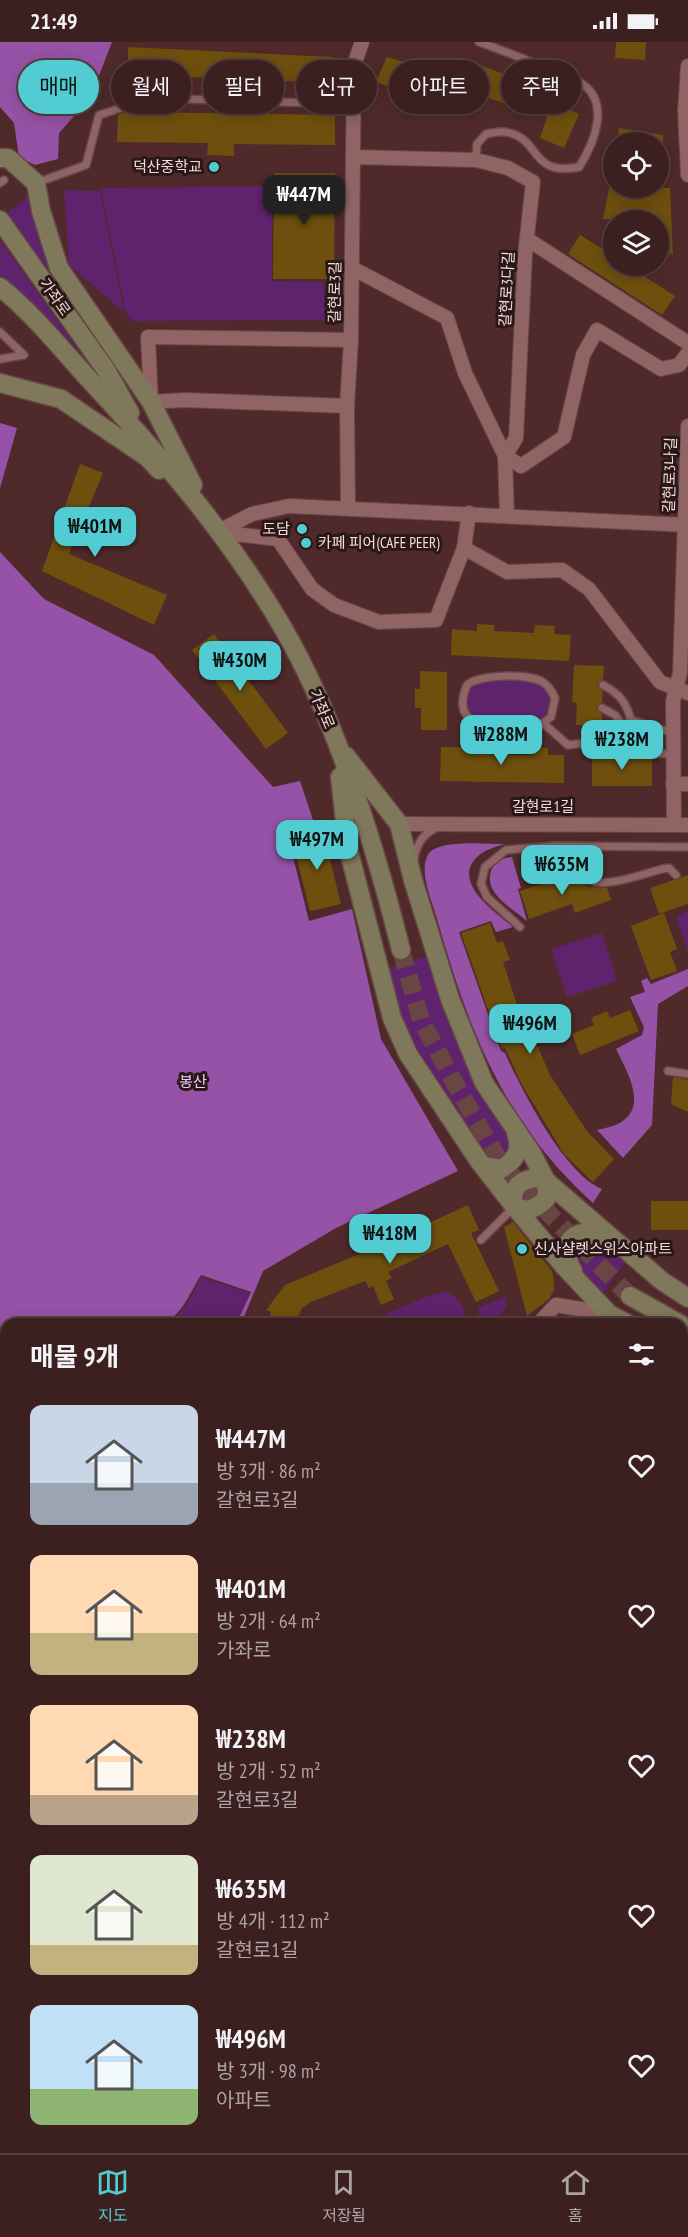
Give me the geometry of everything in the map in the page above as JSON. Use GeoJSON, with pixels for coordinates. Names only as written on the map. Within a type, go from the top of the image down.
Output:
{"type":"FeatureCollection","features":[{"type":"Feature","properties":{"kind":"main road"},"geometry":{"type":"LineString","coordinates":[[0,158],[8,158],[36,183],[41,211],[59,268],[151,402],[217,532]]}},
{"type":"Feature","properties":{"kind":"main road","name":"가좌로"},"geometry":{"type":"LineString","coordinates":[[0,220],[106,370],[144,438]]}},
{"type":"Feature","properties":{"kind":"main road","name":"가좌로"},"geometry":{"type":"LineString","coordinates":[[0,287],[144,438],[182,483],[254,580],[311,682],[336,742],[384,883],[401,950]]}},
{"type":"Feature","properties":{"kind":"main road"},"geometry":{"type":"LineString","coordinates":[[0,383],[61,399],[98,423],[147,457],[217,532]]}},
{"type":"Feature","properties":{"kind":"main road"},"geometry":{"type":"LineString","coordinates":[[336,742],[399,824],[413,880],[464,1038],[484,1083],[546,1181],[662,1281],[688,1298]]}},
{"type":"Feature","properties":{"kind":"main road"},"geometry":{"type":"LineString","coordinates":[[336,742],[348,848],[392,1018],[408,1054],[483,1166],[514,1206],[582,1285],[609,1314],[617,1318]]}},
{"type":"Feature","properties":{"kind":"main road"},"geometry":{"type":"LineString","coordinates":[[483,1166],[501,1169],[512,1162],[519,1143],[516,1131]]}},
{"type":"Feature","properties":{"kind":"main road"},"geometry":{"type":"LineString","coordinates":[[514,1206],[522,1210],[537,1207],[547,1198],[546,1181]]}},
{"type":"Feature","properties":{"kind":"main road"},"geometry":{"type":"LineString","coordinates":[[582,1285],[565,1255],[566,1245],[572,1239],[586,1232],[608,1239],[625,1248]]}},
{"type":"Feature","properties":{"kind":"main road"},"geometry":{"type":"LineString","coordinates":[[630,1296],[669,1318]]}},
{"type":"Feature","properties":{"kind":"street","name":"갈현로3길"},"geometry":{"type":"LineString","coordinates":[[348,508],[347,406],[351,340],[354,65],[362,42]]}},
{"type":"Feature","properties":{"kind":"street"},"geometry":{"type":"LineString","coordinates":[[688,66],[685,111],[688,175]]}},
{"type":"Feature","properties":{"kind":"street"},"geometry":{"type":"LineString","coordinates":[[353,157],[476,160]]}},
{"type":"Feature","properties":{"kind":"street","name":"갈현로3다길"},"geometry":{"type":"LineString","coordinates":[[476,160],[507,168],[533,182],[527,239],[516,438],[505,456]]}},
{"type":"Feature","properties":{"kind":"street"},"geometry":{"type":"LineString","coordinates":[[527,239],[688,343]]}},
{"type":"Feature","properties":{"kind":"street","name":"갈현로3다길"},"geometry":{"type":"LineString","coordinates":[[352,268],[447,318],[465,373],[505,456],[507,515]]}},
{"type":"Feature","properties":{"kind":"street"},"geometry":{"type":"LineString","coordinates":[[505,456],[521,466],[564,437],[583,355],[597,330],[661,369],[679,365],[688,353]]}},
{"type":"Feature","properties":{"kind":"street"},"geometry":{"type":"LineString","coordinates":[[347,406],[185,400],[151,402],[148,337],[351,340]]}},
{"type":"Feature","properties":{"kind":"street","name":"갈현로3나길"},"geometry":{"type":"LineString","coordinates":[[686,524],[688,426]]}},
{"type":"Feature","properties":{"kind":"street"},"geometry":{"type":"LineString","coordinates":[[217,532],[252,514],[290,506],[686,524],[680,673],[682,691],[673,701],[674,825]]}},
{"type":"Feature","properties":{"kind":"street"},"geometry":{"type":"LineString","coordinates":[[217,532],[278,539],[312,589],[334,605],[380,622],[436,620],[464,548],[469,513]]}},
{"type":"Feature","properties":{"kind":"street"},"geometry":{"type":"LineString","coordinates":[[464,548],[507,572],[562,570],[589,589],[626,634],[660,682],[682,691]]}},
{"type":"Feature","properties":{"kind":"street"},"geometry":{"type":"LineString","coordinates":[[673,784],[688,784]]}},
{"type":"Feature","properties":{"kind":"street","name":"갈현로1길"},"geometry":{"type":"LineString","coordinates":[[399,824],[688,825]]}},
{"type":"Feature","properties":{"kind":"street"},"geometry":{"type":"LineString","coordinates":[[544,1318],[556,1305],[609,1314]]}},
{"type":"Feature","properties":{"kind":"lane"},"geometry":{"type":"LineString","coordinates":[[476,160],[477,144],[486,134],[505,132],[522,138],[538,159],[552,168],[564,170],[579,166],[592,142],[599,110],[593,95],[580,81],[479,42]]}},
{"type":"Feature","properties":{"kind":"lane"},"geometry":{"type":"LineString","coordinates":[[36,183],[86,165],[99,115],[152,98],[296,102]]}},
{"type":"Feature","properties":{"kind":"lane"},"geometry":{"type":"LineString","coordinates":[[0,332],[24,355],[0,359]]}},
{"type":"Feature","properties":{"kind":"lane"},"geometry":{"type":"LineString","coordinates":[[482,677],[534,678],[552,689],[555,698],[551,717],[543,723],[534,726],[481,725],[465,714],[463,693],[467,685],[482,677]]}},
{"type":"Feature","properties":{"kind":"lane"},"geometry":{"type":"LineString","coordinates":[[603,685],[620,695],[631,720],[673,733]]}},
{"type":"Feature","properties":{"kind":"lane"},"geometry":{"type":"LineString","coordinates":[[602,708],[615,715],[623,726]]}},
{"type":"Feature","properties":{"kind":"lane"},"geometry":{"type":"LineString","coordinates":[[543,723],[568,745],[602,741],[631,720]]}},
{"type":"Feature","properties":{"kind":"lane"},"geometry":{"type":"LineString","coordinates":[[639,753],[673,754]]}},
{"type":"Feature","properties":{"kind":"lane"},"geometry":{"type":"LineString","coordinates":[[413,880],[417,846],[431,830],[446,824]]}},
{"type":"Feature","properties":{"kind":"lane"},"geometry":{"type":"LineString","coordinates":[[575,846],[583,874],[586,879],[597,884],[662,868],[669,868],[676,875]]}},
{"type":"Feature","properties":{"kind":"lane"},"geometry":{"type":"LineString","coordinates":[[520,927],[487,897],[481,884],[485,867],[506,850],[575,846],[688,847]]}},
{"type":"Feature","properties":{"kind":"lane"},"geometry":{"type":"LineString","coordinates":[[668,1071],[688,1074]]}},
{"type":"Feature","properties":{"kind":"lane"},"geometry":{"type":"LineString","coordinates":[[481,1240],[514,1206]]}},
{"type":"Feature","properties":{"kind":"shaded area"},"geometry":{"type":"Polygon","coordinates":[[[272,186],[272,281],[324,282],[325,320],[132,321],[126,313],[101,189],[96,188],[272,186]]]}},
{"type":"Feature","properties":{"kind":"shaded area"},"geometry":{"type":"Polygon","coordinates":[[[64,190],[100,191],[124,312],[69,265],[64,190]]]}},
{"type":"Feature","properties":{"kind":"shaded area"},"geometry":{"type":"Polygon","coordinates":[[[29,196],[55,279],[7,213],[29,196]]]}},
{"type":"Feature","properties":{"kind":"shaded area"},"geometry":{"type":"Polygon","coordinates":[[[0,240],[77,348],[0,275],[0,240]]]}},
{"type":"Feature","properties":{"kind":"shaded area"},"geometry":{"type":"Polygon","coordinates":[[[534,678],[552,689],[554,708],[543,723],[481,725],[465,714],[467,685],[472,680],[534,678]]]}},
{"type":"Feature","properties":{"kind":"shaded area"},"geometry":{"type":"Polygon","coordinates":[[[688,911],[688,952],[677,919],[679,915],[688,911]]]}},
{"type":"Feature","properties":{"kind":"shaded area"},"geometry":{"type":"Polygon","coordinates":[[[602,933],[617,981],[567,997],[551,949],[602,933]]]}},
{"type":"Feature","properties":{"kind":"shaded area"},"geometry":{"type":"Polygon","coordinates":[[[430,955],[460,1048],[515,1144],[506,1159],[490,1161],[414,1054],[399,1016],[388,968],[430,955]]]}},
{"type":"Feature","properties":{"kind":"shaded area"},"geometry":{"type":"Polygon","coordinates":[[[590,1240],[626,1261],[600,1297],[580,1276],[573,1248],[579,1241],[590,1240]]]}},
{"type":"Feature","properties":{"kind":"shaded area"},"geometry":{"type":"Polygon","coordinates":[[[201,1277],[250,1293],[238,1318],[175,1318],[191,1297],[201,1277]]]}},
{"type":"Feature","properties":{"kind":"shaded area"},"geometry":{"type":"Polygon","coordinates":[[[443,1292],[454,1296],[463,1308],[464,1318],[376,1318],[443,1292]]]}},
{"type":"Feature","properties":{"kind":"shaded area"},"geometry":{"type":"Polygon","coordinates":[[[506,1297],[506,1306],[500,1318],[479,1318],[478,1308],[506,1297]]]}},
{"type":"Feature","properties":{"kind":"green space"},"geometry":{"type":"Polygon","coordinates":[[[0,42],[112,42],[99,76],[99,60],[18,60],[18,114],[76,114],[59,133],[58,159],[35,165],[19,157],[14,123],[0,107],[0,42]]]}},
{"type":"Feature","properties":{"kind":"green space"},"geometry":{"type":"Polygon","coordinates":[[[0,423],[17,428],[0,488],[0,423]]]}},
{"type":"Feature","properties":{"kind":"green space","name":"봉산"},"geometry":{"type":"Polygon","coordinates":[[[0,552],[44,599],[154,655],[273,787],[300,781],[314,823],[287,833],[309,921],[352,909],[381,1039],[458,1171],[336,1228],[263,1271],[243,1318],[239,1318],[251,1292],[201,1275],[185,1303],[172,1318],[0,1318],[0,552]]]}},
{"type":"Feature","properties":{"kind":"green space"},"geometry":{"type":"Polygon","coordinates":[[[465,843],[504,844],[478,856],[471,866],[469,876],[478,896],[513,927],[496,932],[491,921],[459,932],[501,1051],[505,1053],[533,1108],[559,1149],[588,1181],[602,1189],[593,1203],[562,1172],[536,1141],[513,1108],[494,1073],[462,999],[427,886],[426,860],[429,853],[435,849],[465,843]]]}},
{"type":"Feature","properties":{"kind":"green space"},"geometry":{"type":"Polygon","coordinates":[[[566,851],[577,877],[571,879],[568,872],[537,882],[531,854],[566,851]]]}},
{"type":"Feature","properties":{"kind":"green space"},"geometry":{"type":"Polygon","coordinates":[[[512,857],[527,921],[500,899],[491,885],[490,877],[494,866],[500,860],[512,857]]]}},
{"type":"Feature","properties":{"kind":"green space"},"geometry":{"type":"Polygon","coordinates":[[[688,969],[688,986],[658,1004],[652,1125],[623,1158],[597,1130],[621,1122],[631,1113],[634,1104],[629,1075],[616,1049],[642,1035],[644,1027],[630,997],[645,992],[641,981],[647,978],[651,984],[688,969]]]}},
{"type":"Feature","properties":{"kind":"building"},"geometry":{"type":"Polygon","coordinates":[[[616,42],[646,42],[645,60],[615,58],[616,42]]]}},
{"type":"Feature","properties":{"kind":"building"},"geometry":{"type":"Polygon","coordinates":[[[128,47],[333,57],[333,60],[296,60],[296,82],[284,81],[284,60],[203,60],[203,78],[191,77],[191,60],[128,60],[128,47]]]}},
{"type":"Feature","properties":{"kind":"building"},"geometry":{"type":"Polygon","coordinates":[[[387,57],[397,60],[389,60],[389,87],[377,82],[387,57]]]}},
{"type":"Feature","properties":{"kind":"building"},"geometry":{"type":"Polygon","coordinates":[[[489,69],[501,73],[501,102],[489,98],[489,69]]]}},
{"type":"Feature","properties":{"kind":"building"},"geometry":{"type":"Polygon","coordinates":[[[191,113],[335,115],[335,145],[234,144],[234,156],[207,155],[208,143],[117,142],[118,115],[191,113]]]}},
{"type":"Feature","properties":{"kind":"building"},"geometry":{"type":"Polygon","coordinates":[[[538,114],[579,114],[564,148],[540,138],[547,117],[538,114]]]}},
{"type":"Feature","properties":{"kind":"building"},"geometry":{"type":"Polygon","coordinates":[[[619,128],[644,132],[618,132],[619,128]]]}},
{"type":"Feature","properties":{"kind":"building"},"geometry":{"type":"Polygon","coordinates":[[[274,173],[335,173],[334,279],[273,279],[274,173]]]}},
{"type":"Feature","properties":{"kind":"building"},"geometry":{"type":"Polygon","coordinates":[[[670,188],[673,254],[669,254],[669,210],[605,210],[607,198],[669,198],[670,188]]]}},
{"type":"Feature","properties":{"kind":"building"},"geometry":{"type":"Polygon","coordinates":[[[580,235],[603,249],[603,276],[644,276],[675,296],[662,315],[568,254],[580,235]]]}},
{"type":"Feature","properties":{"kind":"building"},"geometry":{"type":"Polygon","coordinates":[[[80,464],[103,473],[69,554],[167,595],[154,625],[42,571],[80,464]]]}},
{"type":"Feature","properties":{"kind":"building"},"geometry":{"type":"Polygon","coordinates":[[[477,624],[494,625],[494,631],[534,633],[535,625],[555,626],[554,634],[571,635],[569,661],[451,655],[452,629],[477,631],[477,624]]]}},
{"type":"Feature","properties":{"kind":"building"},"geometry":{"type":"Polygon","coordinates":[[[214,634],[288,733],[266,749],[192,650],[214,634]]]}},
{"type":"Feature","properties":{"kind":"building"},"geometry":{"type":"Polygon","coordinates":[[[574,665],[604,666],[603,679],[597,684],[603,691],[602,702],[596,708],[602,714],[602,726],[576,725],[577,703],[572,702],[574,665]]]}},
{"type":"Feature","properties":{"kind":"building"},"geometry":{"type":"Polygon","coordinates":[[[420,671],[447,672],[447,730],[421,730],[421,708],[415,708],[415,689],[420,689],[420,671]]]}},
{"type":"Feature","properties":{"kind":"building"},"geometry":{"type":"Polygon","coordinates":[[[441,747],[490,748],[490,755],[529,755],[529,748],[548,748],[548,755],[564,755],[564,783],[440,781],[441,747]]]}},
{"type":"Feature","properties":{"kind":"building"},"geometry":{"type":"Polygon","coordinates":[[[615,751],[633,751],[633,758],[652,759],[652,786],[592,786],[592,757],[615,757],[615,751]]]}},
{"type":"Feature","properties":{"kind":"building"},"geometry":{"type":"Polygon","coordinates":[[[323,831],[341,904],[310,911],[292,839],[323,831]]]}},
{"type":"Feature","properties":{"kind":"building"},"geometry":{"type":"Polygon","coordinates":[[[567,875],[570,882],[580,879],[589,887],[607,888],[611,900],[575,913],[572,904],[529,919],[520,891],[567,875]]]}},
{"type":"Feature","properties":{"kind":"building"},"geometry":{"type":"Polygon","coordinates":[[[688,875],[688,904],[659,914],[650,888],[688,875]]]}},
{"type":"Feature","properties":{"kind":"building"},"geometry":{"type":"Polygon","coordinates":[[[664,913],[677,949],[670,952],[677,971],[651,980],[631,926],[664,913]]]}},
{"type":"Feature","properties":{"kind":"building"},"geometry":{"type":"Polygon","coordinates":[[[490,923],[497,943],[503,941],[510,960],[503,962],[531,1047],[537,1045],[550,1075],[587,1131],[614,1159],[593,1182],[564,1154],[521,1083],[505,1048],[502,1049],[461,933],[490,923]]]}},
{"type":"Feature","properties":{"kind":"building"},"geometry":{"type":"Polygon","coordinates":[[[630,1010],[639,1031],[580,1055],[572,1034],[594,1025],[591,1018],[607,1011],[610,1018],[630,1010]]]}},
{"type":"Feature","properties":{"kind":"building"},"geometry":{"type":"Polygon","coordinates":[[[673,1077],[688,1080],[688,1112],[671,1104],[673,1077]]]}},
{"type":"Feature","properties":{"kind":"building"},"geometry":{"type":"Polygon","coordinates":[[[651,1201],[688,1201],[688,1230],[651,1230],[651,1201]]]}},
{"type":"Feature","properties":{"kind":"building"},"geometry":{"type":"Polygon","coordinates":[[[468,1205],[479,1230],[471,1233],[499,1291],[476,1302],[448,1244],[388,1272],[392,1278],[386,1281],[394,1299],[381,1305],[373,1286],[369,1288],[365,1281],[311,1302],[302,1308],[298,1318],[268,1318],[271,1312],[266,1310],[285,1285],[362,1253],[355,1239],[387,1224],[394,1239],[468,1205]]]}},
{"type":"Feature","properties":{"kind":"building","name":"신사샬렛스위스아파트"},"geometry":{"type":"Polygon","coordinates":[[[513,1222],[552,1271],[554,1281],[554,1290],[549,1299],[527,1316],[504,1227],[513,1222]]]}},
{"type":"Feature","properties":{"kind":"tunnel"},"geometry":{"type":"LineString","coordinates":[[401,950],[421,1020],[497,1157],[515,1179],[630,1296]]}},
{"type":"Feature","properties":{"kind":"place","name":"덕산중학교"},"geometry":{"type":"Point","coordinates":[214,167]}},
{"type":"Feature","properties":{"kind":"place","name":"도담"},"geometry":{"type":"Point","coordinates":[302,529]}},
{"type":"Feature","properties":{"kind":"place","name":"카페 피어(CAFE PEER)"},"geometry":{"type":"Point","coordinates":[306,543]}},
{"type":"Feature","properties":{"kind":"place","name":"신사샬렛스위스아파트"},"geometry":{"type":"Point","coordinates":[522,1249]}}]}
